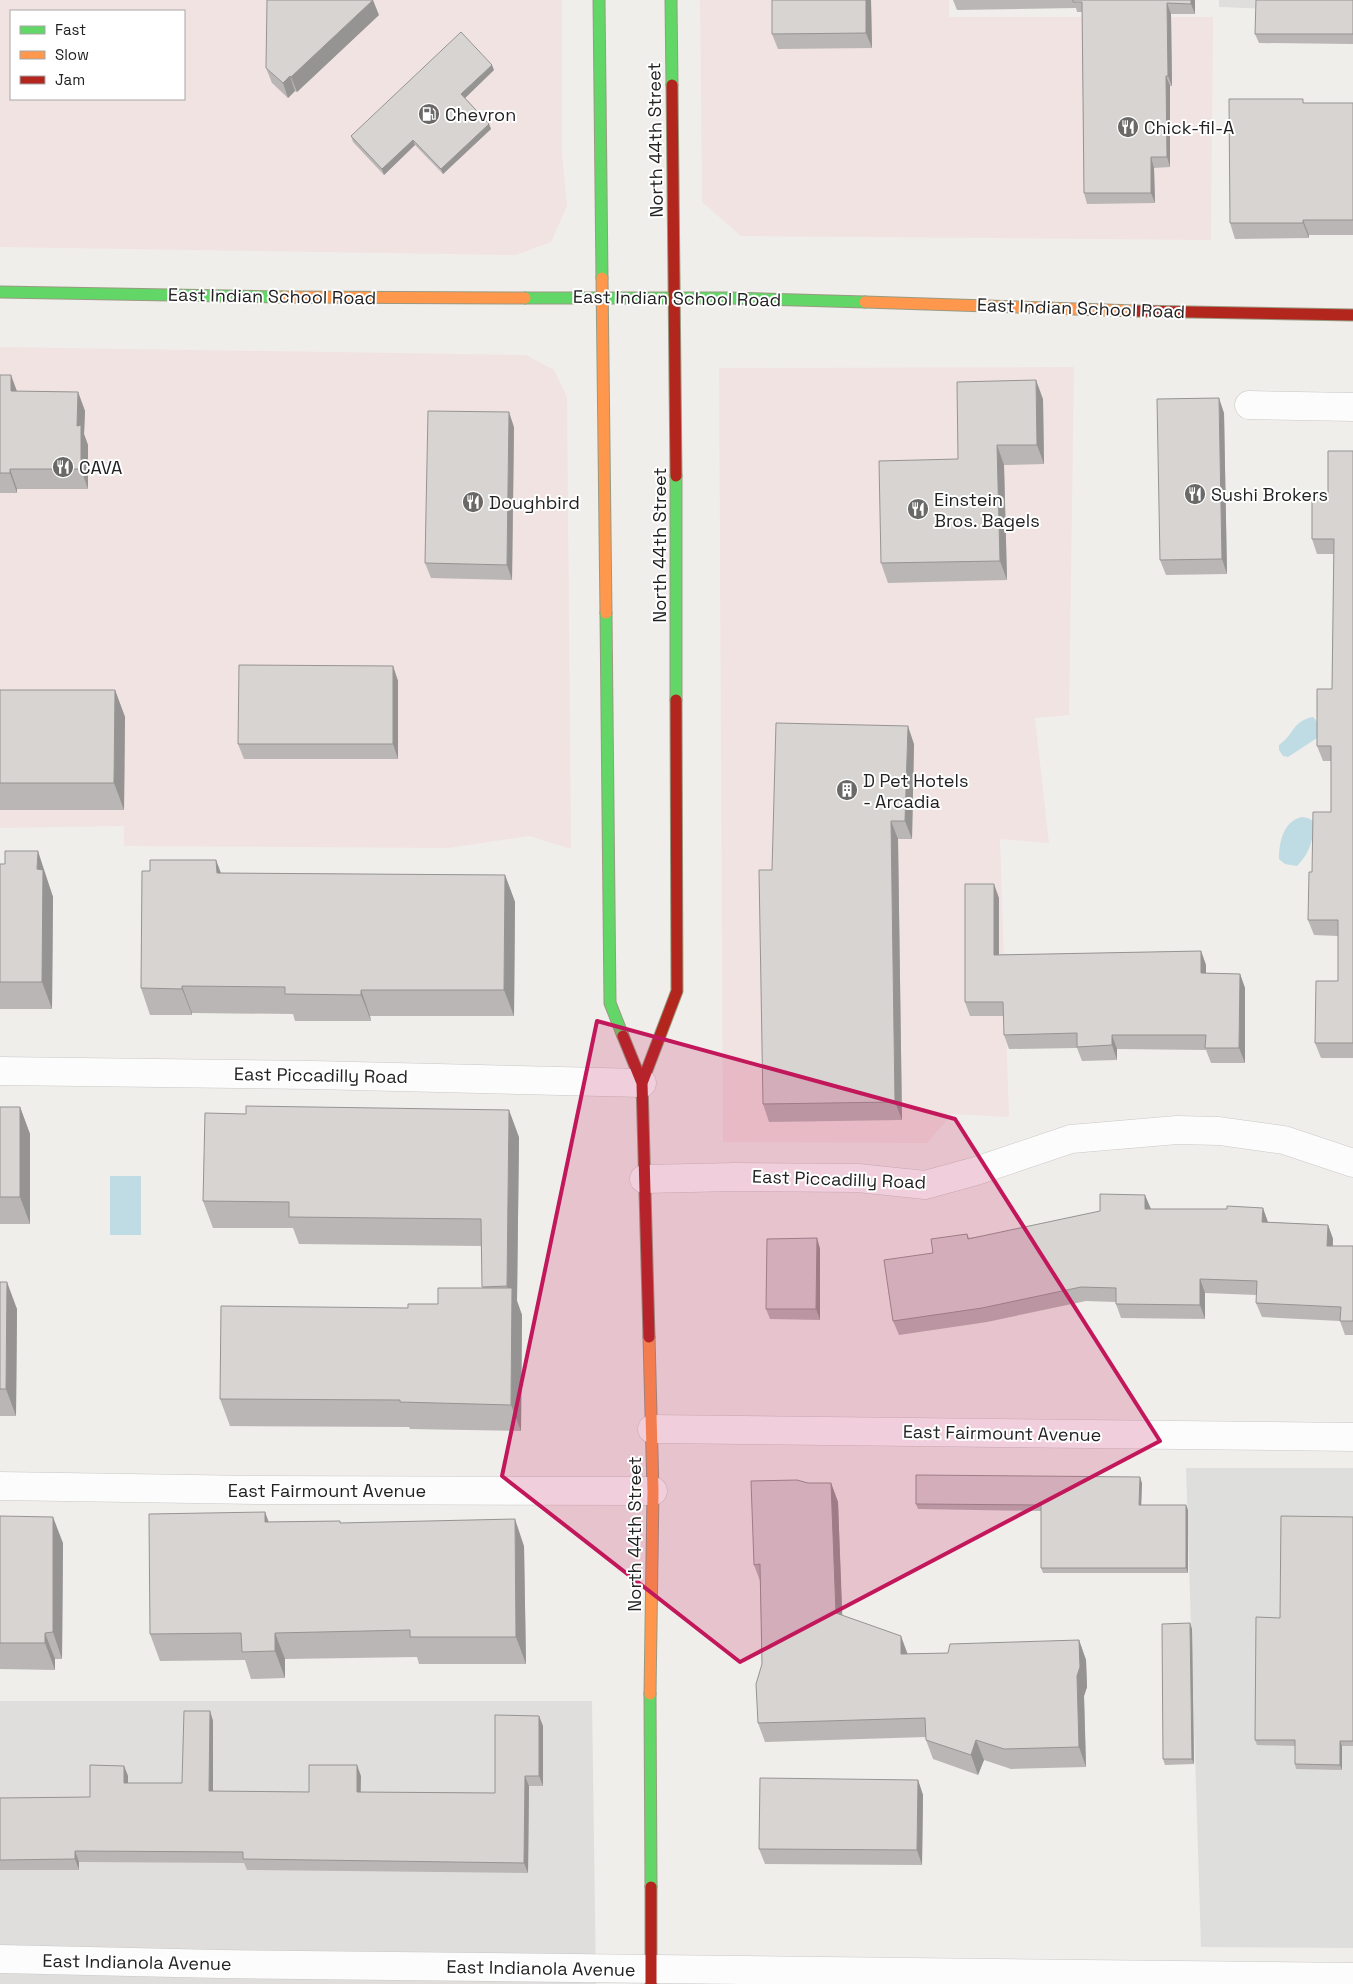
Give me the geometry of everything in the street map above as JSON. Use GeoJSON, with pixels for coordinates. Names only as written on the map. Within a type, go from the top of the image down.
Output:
{"type":"FeatureCollection","features":[{"type":"Feature","properties":{"kind":"main road","name":"North 44th Street"},"geometry":{"type":"LineString","coordinates":[[599,0],[610,1003],[642,1083],[653,1491],[648,1749],[652,1916],[651,1976]]}},
{"type":"Feature","properties":{"kind":"main road","name":"North 44th Street"},"geometry":{"type":"LineString","coordinates":[[642,1083],[677,991],[675,298],[671,0]]}},
{"type":"Feature","properties":{"kind":"main road","name":"East Indian School Road"},"geometry":{"type":"LineString","coordinates":[[0,292],[266,297],[729,298],[1248,314],[1353,315]]}},
{"type":"Feature","properties":{"kind":"street"},"geometry":{"type":"LineString","coordinates":[[1249,405],[1353,407]]}},
{"type":"Feature","properties":{"kind":"street","name":"East Piccadilly Road"},"geometry":{"type":"LineString","coordinates":[[0,1071],[314,1075],[642,1083]]}},
{"type":"Feature","properties":{"kind":"street","name":"East Piccadilly Road"},"geometry":{"type":"LineString","coordinates":[[644,1180],[736,1177],[858,1178],[925,1185],[976,1171],[1071,1139],[1177,1130],[1219,1131],[1284,1140],[1353,1164]]}},
{"type":"Feature","properties":{"kind":"street","name":"East Fairmount Avenue"},"geometry":{"type":"LineString","coordinates":[[652,1429],[1353,1437]]}},
{"type":"Feature","properties":{"kind":"street","name":"East Fairmount Avenue"},"geometry":{"type":"LineString","coordinates":[[0,1486],[260,1490],[653,1491]]}},
{"type":"Feature","properties":{"kind":"street","name":"East Indianola Avenue"},"geometry":{"type":"LineString","coordinates":[[0,1959],[651,1976],[1353,1977]]}},
{"type":"Feature","properties":{"kind":"highlighted area"},"geometry":{"type":"Polygon","coordinates":[[[597,1021],[955,1119],[1160,1441],[740,1662],[502,1476],[597,1021]]]}},
{"type":"Feature","properties":{"kind":"shaded area"},"geometry":{"type":"Polygon","coordinates":[[[0,0],[562,0],[562,154],[567,206],[551,242],[516,255],[0,247],[0,0]]]}},
{"type":"Feature","properties":{"kind":"shaded area"},"geometry":{"type":"Polygon","coordinates":[[[700,0],[949,0],[949,17],[1213,17],[1211,240],[741,236],[702,202],[700,0]]]}},
{"type":"Feature","properties":{"kind":"shaded area"},"geometry":{"type":"Polygon","coordinates":[[[1219,0],[1353,0],[1353,12],[1219,7],[1219,0]]]}},
{"type":"Feature","properties":{"kind":"shaded area"},"geometry":{"type":"Polygon","coordinates":[[[0,347],[526,355],[554,370],[567,397],[571,849],[529,836],[449,848],[124,846],[124,826],[0,828],[0,347]]]}},
{"type":"Feature","properties":{"kind":"shaded area"},"geometry":{"type":"Polygon","coordinates":[[[1074,367],[1069,715],[1035,718],[1049,843],[1000,839],[1009,1117],[952,1114],[927,1143],[723,1142],[719,368],[1074,367]]]}},
{"type":"Feature","properties":{"kind":"shaded area"},"geometry":{"type":"Polygon","coordinates":[[[1186,1468],[1353,1468],[1353,1948],[1201,1947],[1186,1468]]]}},
{"type":"Feature","properties":{"kind":"shaded area"},"geometry":{"type":"Polygon","coordinates":[[[0,1701],[592,1701],[596,1984],[0,1984],[0,1701]]]}},
{"type":"Feature","properties":{"kind":"water"},"geometry":{"type":"Polygon","coordinates":[[[1313,717],[1318,727],[1317,738],[1288,757],[1283,756],[1279,750],[1279,745],[1297,725],[1313,717]]]}},
{"type":"Feature","properties":{"kind":"water"},"geometry":{"type":"Polygon","coordinates":[[[1302,817],[1313,821],[1313,834],[1310,845],[1305,856],[1297,866],[1285,864],[1279,859],[1283,834],[1290,823],[1302,817]]]}},
{"type":"Feature","properties":{"kind":"water"},"geometry":{"type":"Polygon","coordinates":[[[110,1176],[141,1176],[141,1235],[110,1235],[110,1176]]]}},
{"type":"Feature","properties":{"kind":"building"},"geometry":{"type":"Polygon","coordinates":[[[267,0],[373,0],[283,83],[266,68],[267,0]]]}},
{"type":"Feature","properties":{"kind":"building"},"geometry":{"type":"Polygon","coordinates":[[[772,0],[866,0],[866,33],[772,34],[772,0]]]}},
{"type":"Feature","properties":{"kind":"building","name":"Chick-fil-A"},"geometry":{"type":"Polygon","coordinates":[[[1073,0],[1191,0],[1191,4],[1167,3],[1167,157],[1151,157],[1151,193],[1084,193],[1082,2],[1073,2],[1073,0]]]}},
{"type":"Feature","properties":{"kind":"building"},"geometry":{"type":"Polygon","coordinates":[[[1256,0],[1353,0],[1353,34],[1255,34],[1256,0]]]}},
{"type":"Feature","properties":{"kind":"building","name":"Chevron"},"geometry":{"type":"Polygon","coordinates":[[[461,32],[492,65],[461,94],[489,124],[441,169],[413,140],[382,169],[351,136],[461,32]]]}},
{"type":"Feature","properties":{"kind":"building"},"geometry":{"type":"Polygon","coordinates":[[[1229,99],[1303,99],[1303,103],[1353,103],[1353,220],[1303,220],[1303,223],[1230,223],[1229,99]]]}},
{"type":"Feature","properties":{"kind":"building"},"geometry":{"type":"Polygon","coordinates":[[[0,375],[11,375],[11,391],[78,392],[77,426],[81,425],[81,469],[10,469],[10,473],[0,473],[0,375]]]}},
{"type":"Feature","properties":{"kind":"building"},"geometry":{"type":"Polygon","coordinates":[[[1036,380],[1037,445],[997,445],[1000,561],[881,563],[879,461],[958,459],[957,382],[1036,380]]]}},
{"type":"Feature","properties":{"kind":"building","name":"Sushi Brokers"},"geometry":{"type":"Polygon","coordinates":[[[1219,398],[1222,559],[1160,560],[1157,399],[1219,398]]]}},
{"type":"Feature","properties":{"kind":"building","name":"Doughbird"},"geometry":{"type":"Polygon","coordinates":[[[428,411],[509,412],[507,565],[425,563],[428,411]]]}},
{"type":"Feature","properties":{"kind":"building"},"geometry":{"type":"Polygon","coordinates":[[[1328,451],[1353,451],[1353,1043],[1315,1043],[1316,981],[1338,981],[1338,920],[1308,920],[1309,872],[1312,872],[1313,812],[1331,812],[1331,746],[1317,746],[1317,689],[1332,689],[1334,539],[1312,539],[1312,497],[1328,498],[1328,451]]]}},
{"type":"Feature","properties":{"kind":"building"},"geometry":{"type":"Polygon","coordinates":[[[239,665],[393,666],[393,744],[238,744],[239,665]]]}},
{"type":"Feature","properties":{"kind":"building"},"geometry":{"type":"Polygon","coordinates":[[[0,690],[115,690],[114,783],[0,783],[0,690]]]}},
{"type":"Feature","properties":{"kind":"building"},"geometry":{"type":"Polygon","coordinates":[[[776,723],[908,726],[905,821],[891,821],[895,1102],[763,1104],[759,870],[772,870],[776,723]]]}},
{"type":"Feature","properties":{"kind":"building"},"geometry":{"type":"Polygon","coordinates":[[[5,851],[38,851],[37,869],[43,870],[42,982],[0,982],[0,864],[5,864],[5,851]]]}},
{"type":"Feature","properties":{"kind":"building"},"geometry":{"type":"Polygon","coordinates":[[[150,860],[216,860],[217,873],[505,875],[504,990],[361,990],[361,995],[285,994],[285,987],[182,986],[182,989],[141,988],[142,871],[150,871],[150,860]]]}},
{"type":"Feature","properties":{"kind":"building"},"geometry":{"type":"Polygon","coordinates":[[[965,884],[994,884],[994,955],[1201,951],[1201,973],[1240,974],[1239,1048],[1205,1048],[1206,1035],[1112,1035],[1112,1045],[1077,1047],[1077,1033],[1004,1035],[1003,1002],[965,1002],[965,884]]]}},
{"type":"Feature","properties":{"kind":"building"},"geometry":{"type":"Polygon","coordinates":[[[246,1106],[509,1110],[507,1286],[482,1287],[481,1219],[289,1217],[289,1202],[203,1201],[205,1113],[246,1114],[246,1106]]]}},
{"type":"Feature","properties":{"kind":"building"},"geometry":{"type":"Polygon","coordinates":[[[0,1107],[20,1107],[20,1197],[0,1197],[0,1107]]]}},
{"type":"Feature","properties":{"kind":"building"},"geometry":{"type":"Polygon","coordinates":[[[1100,1194],[1145,1195],[1145,1209],[1227,1209],[1227,1206],[1263,1208],[1262,1222],[1328,1225],[1327,1246],[1353,1246],[1353,1321],[1340,1321],[1341,1307],[1256,1303],[1257,1281],[1200,1279],[1200,1305],[1116,1304],[1116,1288],[1081,1287],[982,1308],[893,1321],[884,1260],[933,1253],[931,1239],[967,1234],[968,1239],[1100,1211],[1100,1194]]]}},
{"type":"Feature","properties":{"kind":"building"},"geometry":{"type":"Polygon","coordinates":[[[817,1238],[816,1309],[766,1309],[767,1239],[817,1238]]]}},
{"type":"Feature","properties":{"kind":"building"},"geometry":{"type":"Polygon","coordinates":[[[0,1282],[7,1282],[6,1389],[0,1389],[0,1282]]]}},
{"type":"Feature","properties":{"kind":"building"},"geometry":{"type":"Polygon","coordinates":[[[438,1288],[512,1288],[511,1405],[400,1402],[400,1400],[220,1399],[221,1306],[408,1308],[408,1304],[438,1304],[438,1288]]]}},
{"type":"Feature","properties":{"kind":"building"},"geometry":{"type":"Polygon","coordinates":[[[916,1475],[1140,1477],[1139,1505],[1186,1505],[1186,1568],[1041,1568],[1041,1505],[916,1504],[916,1475]]]}},
{"type":"Feature","properties":{"kind":"building"},"geometry":{"type":"Polygon","coordinates":[[[797,1480],[808,1483],[831,1483],[836,1613],[901,1636],[901,1654],[948,1653],[950,1644],[1079,1640],[1080,1667],[1077,1676],[1079,1747],[1004,1749],[976,1740],[971,1755],[926,1740],[925,1718],[758,1723],[756,1684],[762,1664],[760,1564],[754,1565],[751,1481],[797,1480]]]}},
{"type":"Feature","properties":{"kind":"building"},"geometry":{"type":"Polygon","coordinates":[[[265,1512],[265,1522],[340,1521],[340,1523],[515,1519],[516,1637],[410,1637],[410,1630],[275,1633],[275,1651],[242,1652],[241,1633],[150,1634],[149,1514],[265,1512]]]}},
{"type":"Feature","properties":{"kind":"building"},"geometry":{"type":"Polygon","coordinates":[[[0,1516],[53,1517],[53,1632],[45,1633],[45,1643],[0,1643],[0,1516]]]}},
{"type":"Feature","properties":{"kind":"building"},"geometry":{"type":"Polygon","coordinates":[[[1281,1516],[1353,1517],[1353,1741],[1340,1741],[1340,1765],[1295,1764],[1295,1740],[1255,1740],[1256,1617],[1280,1618],[1281,1516]]]}},
{"type":"Feature","properties":{"kind":"building"},"geometry":{"type":"Polygon","coordinates":[[[1190,1623],[1192,1759],[1163,1759],[1162,1624],[1190,1623]]]}},
{"type":"Feature","properties":{"kind":"building"},"geometry":{"type":"Polygon","coordinates":[[[184,1711],[210,1711],[209,1791],[309,1792],[309,1765],[357,1765],[357,1792],[495,1793],[495,1715],[539,1716],[539,1776],[525,1776],[524,1863],[243,1859],[243,1852],[75,1851],[75,1859],[0,1860],[0,1798],[90,1797],[90,1765],[124,1766],[124,1783],[182,1783],[184,1711]]]}},
{"type":"Feature","properties":{"kind":"building"},"geometry":{"type":"Polygon","coordinates":[[[760,1778],[918,1780],[917,1850],[759,1849],[760,1778]]]}},
{"type":"Feature","properties":{"kind":"traffic: fast"},"geometry":{"type":"LineString","coordinates":[[599,0],[602,278]]}},
{"type":"Feature","properties":{"kind":"traffic: fast"},"geometry":{"type":"LineString","coordinates":[[671,0],[672,85]]}},
{"type":"Feature","properties":{"kind":"traffic: fast"},"geometry":{"type":"LineString","coordinates":[[0,292],[282,297]]}},
{"type":"Feature","properties":{"kind":"traffic: fast"},"geometry":{"type":"LineString","coordinates":[[525,298],[729,298],[865,302]]}},
{"type":"Feature","properties":{"kind":"traffic: fast"},"geometry":{"type":"LineString","coordinates":[[676,476],[676,700]]}},
{"type":"Feature","properties":{"kind":"traffic: fast"},"geometry":{"type":"LineString","coordinates":[[606,613],[610,1003],[623,1036]]}},
{"type":"Feature","properties":{"kind":"traffic: fast"},"geometry":{"type":"LineString","coordinates":[[650,1694],[651,1887]]}},
{"type":"Feature","properties":{"kind":"traffic: slow"},"geometry":{"type":"LineString","coordinates":[[602,278],[606,613]]}},
{"type":"Feature","properties":{"kind":"traffic: slow"},"geometry":{"type":"LineString","coordinates":[[282,297],[525,298]]}},
{"type":"Feature","properties":{"kind":"traffic: slow"},"geometry":{"type":"LineString","coordinates":[[865,302],[1135,311]]}},
{"type":"Feature","properties":{"kind":"traffic: slow"},"geometry":{"type":"LineString","coordinates":[[649,1337],[653,1491],[650,1694]]}},
{"type":"Feature","properties":{"kind":"traffic: jam"},"geometry":{"type":"LineString","coordinates":[[672,85],[676,476]]}},
{"type":"Feature","properties":{"kind":"traffic: jam"},"geometry":{"type":"LineString","coordinates":[[1135,311],[1353,315]]}},
{"type":"Feature","properties":{"kind":"traffic: jam"},"geometry":{"type":"LineString","coordinates":[[642,1083],[677,991],[676,700]]}},
{"type":"Feature","properties":{"kind":"traffic: jam"},"geometry":{"type":"LineString","coordinates":[[623,1036],[642,1083],[649,1337]]}},
{"type":"Feature","properties":{"kind":"traffic: jam"},"geometry":{"type":"LineString","coordinates":[[651,1887],[651,1984]]}},
{"type":"Feature","properties":{"kind":"place","name":"Chevron"},"geometry":{"type":"Point","coordinates":[429,114]}},
{"type":"Feature","properties":{"kind":"place","name":"Chick-fil-A"},"geometry":{"type":"Point","coordinates":[1128,127]}},
{"type":"Feature","properties":{"kind":"place","name":"CAVA"},"geometry":{"type":"Point","coordinates":[63,467]}},
{"type":"Feature","properties":{"kind":"place","name":"Sushi Brokers"},"geometry":{"type":"Point","coordinates":[1195,494]}},
{"type":"Feature","properties":{"kind":"place","name":"Doughbird"},"geometry":{"type":"Point","coordinates":[473,502]}},
{"type":"Feature","properties":{"kind":"place","name":"Einstein Bros. Bagels"},"geometry":{"type":"Point","coordinates":[918,509]}},
{"type":"Feature","properties":{"kind":"place","name":"D Pet Hotels - Arcadia"},"geometry":{"type":"Point","coordinates":[847,790]}}]}
